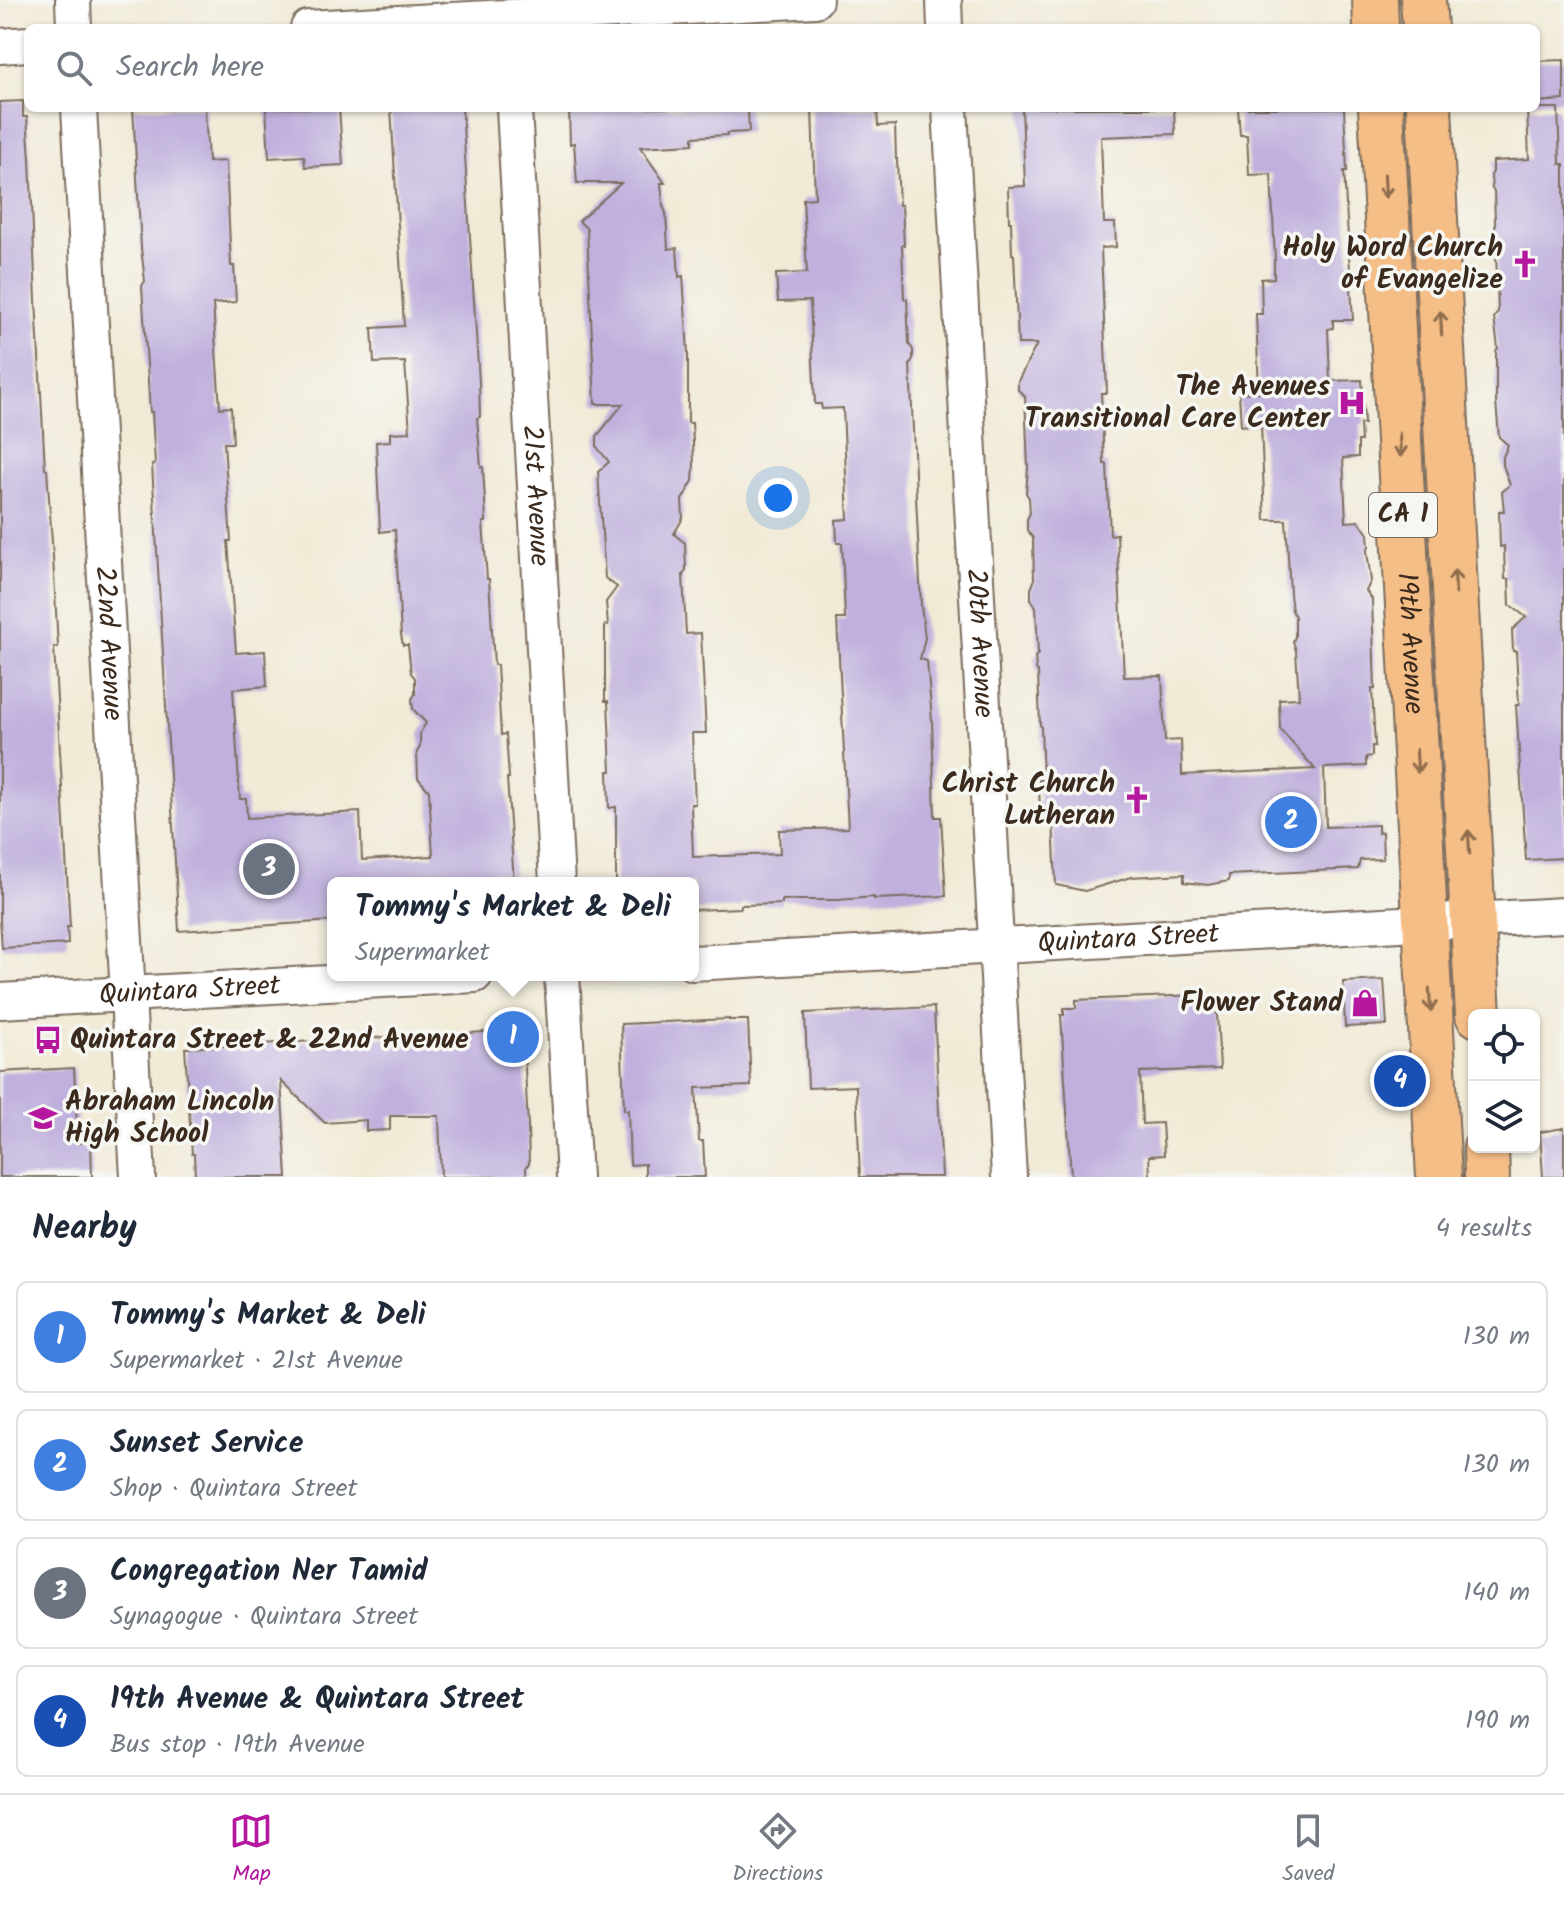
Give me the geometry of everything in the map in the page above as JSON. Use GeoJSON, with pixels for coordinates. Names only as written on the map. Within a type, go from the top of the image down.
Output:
{"type":"FeatureCollection","features":[{"type":"Feature","properties":{"kind":"highway"},"geometry":{"type":"LineString","coordinates":[[1375,0],[1376,24]]}},
{"type":"Feature","properties":{"kind":"highway"},"geometry":{"type":"LineString","coordinates":[[1423,0],[1425,24]]}},
{"type":"Feature","properties":{"kind":"highway","name":"19th Avenue"},"geometry":{"type":"LineString","coordinates":[[1381,112],[1439,1177]]}},
{"type":"Feature","properties":{"kind":"highway","name":"19th Avenue"},"geometry":{"type":"LineString","coordinates":[[1429,112],[1478,1009]]}},
{"type":"Feature","properties":{"kind":"highway"},"geometry":{"type":"LineString","coordinates":[[1486,1153],[1487,1177]]}},
{"type":"Feature","properties":{"kind":"street"},"geometry":{"type":"LineString","coordinates":[[73,0],[74,24]]}},
{"type":"Feature","properties":{"kind":"street"},"geometry":{"type":"LineString","coordinates":[[370,24],[815,0]]}},
{"type":"Feature","properties":{"kind":"street"},"geometry":{"type":"LineString","coordinates":[[944,0],[945,24]]}},
{"type":"Feature","properties":{"kind":"street"},"geometry":{"type":"LineString","coordinates":[[0,46],[24,44]]}},
{"type":"Feature","properties":{"kind":"street","name":"22nd Avenue"},"geometry":{"type":"LineString","coordinates":[[79,112],[138,1177]]}},
{"type":"Feature","properties":{"kind":"street","name":"21st Avenue"},"geometry":{"type":"LineString","coordinates":[[514,112],[557,877]]}},
{"type":"Feature","properties":{"kind":"street","name":"20th Avenue"},"geometry":{"type":"LineString","coordinates":[[950,112],[1009,1177]]}},
{"type":"Feature","properties":{"kind":"street","name":"Quintara Street"},"geometry":{"type":"LineString","coordinates":[[699,963],[1564,915]]}},
{"type":"Feature","properties":{"kind":"street","name":"Quintara Street"},"geometry":{"type":"LineString","coordinates":[[0,1001],[365,981]]}},
{"type":"Feature","properties":{"kind":"street"},"geometry":{"type":"LineString","coordinates":[[562,981],[574,1177]]}},
{"type":"Feature","properties":{"kind":"building"},"geometry":{"type":"Polygon","coordinates":[[[1564,60],[1564,100],[1540,102],[1540,61],[1564,60]]]}},
{"type":"Feature","properties":{"kind":"building"},"geometry":{"type":"Polygon","coordinates":[[[23,101],[30,159],[45,469],[53,557],[58,647],[54,647],[70,927],[67,927],[68,944],[2,948],[0,102],[23,101]]]}},
{"type":"Feature","properties":{"kind":"building"},"geometry":{"type":"Polygon","coordinates":[[[1558,108],[1560,164],[1564,164],[1564,858],[1526,860],[1516,705],[1519,705],[1516,651],[1513,651],[1512,630],[1526,617],[1510,605],[1504,546],[1500,547],[1499,511],[1504,511],[1502,492],[1510,485],[1503,465],[1508,445],[1499,437],[1496,402],[1498,348],[1494,318],[1498,312],[1491,175],[1493,161],[1529,159],[1527,112],[1558,108]]]}},
{"type":"Feature","properties":{"kind":"building"},"geometry":{"type":"Polygon","coordinates":[[[133,112],[205,112],[208,162],[226,161],[231,266],[234,266],[236,302],[213,304],[220,408],[231,407],[233,443],[224,443],[236,653],[265,651],[267,686],[233,689],[240,799],[246,799],[247,818],[360,812],[362,860],[433,856],[429,791],[418,778],[417,752],[420,733],[426,723],[413,709],[415,678],[411,673],[408,645],[403,645],[401,635],[395,530],[380,532],[376,442],[390,441],[390,433],[410,432],[405,362],[374,363],[372,328],[404,326],[391,112],[462,112],[479,382],[480,417],[477,418],[483,467],[486,522],[483,522],[501,735],[506,734],[514,877],[327,877],[327,921],[179,931],[133,112]]]}},
{"type":"Feature","properties":{"kind":"building"},"geometry":{"type":"Polygon","coordinates":[[[266,112],[339,112],[343,165],[305,167],[304,156],[269,158],[266,112]]]}},
{"type":"Feature","properties":{"kind":"building"},"geometry":{"type":"Polygon","coordinates":[[[569,112],[748,112],[749,132],[693,137],[693,144],[640,147],[665,183],[661,183],[668,249],[677,248],[679,277],[683,276],[688,423],[692,423],[694,464],[693,481],[682,500],[683,518],[674,534],[685,543],[686,634],[701,633],[706,733],[692,733],[695,804],[691,804],[693,857],[780,854],[779,830],[848,828],[837,619],[845,619],[842,543],[837,543],[836,520],[848,519],[843,408],[822,409],[821,404],[815,404],[810,301],[778,302],[776,274],[807,273],[803,199],[815,198],[812,112],[877,112],[878,126],[895,125],[899,205],[902,205],[904,299],[907,299],[909,344],[913,350],[910,364],[925,638],[920,659],[927,661],[935,817],[941,817],[946,896],[782,900],[782,904],[699,910],[699,877],[616,877],[616,807],[609,808],[608,771],[611,771],[608,701],[605,701],[605,625],[608,625],[606,602],[617,587],[605,578],[598,472],[609,462],[597,447],[597,436],[623,404],[595,404],[587,229],[579,221],[621,183],[577,183],[574,143],[570,144],[569,112]]]}},
{"type":"Feature","properties":{"kind":"building"},"geometry":{"type":"Polygon","coordinates":[[[1022,112],[1174,112],[1175,134],[1101,137],[1104,223],[1115,223],[1116,247],[1101,248],[1107,393],[1101,393],[1104,464],[1107,464],[1110,535],[1117,534],[1124,677],[1162,676],[1165,741],[1181,740],[1182,775],[1315,769],[1280,729],[1279,699],[1299,698],[1286,520],[1265,520],[1261,424],[1241,426],[1239,393],[1259,392],[1256,314],[1262,314],[1261,279],[1274,278],[1275,260],[1271,174],[1249,175],[1247,135],[1240,135],[1238,112],[1344,112],[1347,171],[1344,171],[1353,320],[1333,320],[1333,328],[1328,329],[1330,381],[1362,380],[1364,424],[1360,424],[1358,457],[1343,458],[1346,522],[1359,521],[1368,534],[1371,581],[1366,591],[1372,599],[1375,746],[1372,746],[1372,756],[1366,757],[1366,766],[1324,768],[1326,827],[1378,825],[1378,833],[1382,832],[1383,859],[1360,860],[1358,869],[1229,875],[1229,881],[1208,885],[1184,882],[1184,874],[1131,877],[1085,891],[1056,885],[1053,820],[1040,820],[1039,780],[1043,780],[1035,657],[1038,654],[1036,607],[1031,599],[1034,581],[1033,538],[1027,530],[1030,513],[1026,493],[1025,396],[1018,390],[1018,381],[1037,344],[1018,344],[1014,255],[1009,222],[1008,187],[1025,186],[1022,112]]]}},
{"type":"Feature","properties":{"kind":"building","name":"Flower Stand"},"geometry":{"type":"Polygon","coordinates":[[[1384,980],[1387,1025],[1345,1027],[1343,982],[1384,980]]]}},
{"type":"Feature","properties":{"kind":"building"},"geometry":{"type":"Polygon","coordinates":[[[1216,996],[1220,1069],[1140,1072],[1142,1124],[1162,1123],[1164,1155],[1149,1156],[1150,1177],[1071,1177],[1061,1015],[1064,1015],[1064,1008],[1076,1008],[1076,1000],[1216,996]]]}},
{"type":"Feature","properties":{"kind":"building"},"geometry":{"type":"Polygon","coordinates":[[[934,1007],[942,1177],[860,1177],[856,1086],[808,1088],[805,1013],[934,1007]]]}},
{"type":"Feature","properties":{"kind":"building"},"geometry":{"type":"Polygon","coordinates":[[[748,1020],[751,1086],[696,1088],[705,1177],[645,1177],[645,1164],[630,1165],[628,1110],[624,1110],[621,1024],[748,1020]]]}},
{"type":"Feature","properties":{"kind":"building"},"geometry":{"type":"Polygon","coordinates":[[[523,1030],[529,1164],[526,1177],[441,1177],[439,1116],[390,1116],[390,1130],[366,1131],[366,1120],[325,1123],[281,1081],[287,1177],[195,1177],[185,1048],[523,1030]]]}},
{"type":"Feature","properties":{"kind":"building","name":"Abraham Lincoln High School"},"geometry":{"type":"Polygon","coordinates":[[[74,1068],[78,1143],[91,1142],[92,1177],[0,1177],[0,1072],[74,1068]]]}},
{"type":"Feature","properties":{"kind":"building"},"geometry":{"type":"Polygon","coordinates":[[[1564,1128],[1564,1177],[1543,1177],[1540,1132],[1564,1128]]]}},
{"type":"Feature","properties":{"kind":"place","name":"Holy Word Church of Evangelize"},"geometry":{"type":"Point","coordinates":[1525,264]}},
{"type":"Feature","properties":{"kind":"place","name":"The Avenues Transitional Care Center"},"geometry":{"type":"Point","coordinates":[1352,403]}},
{"type":"Feature","properties":{"kind":"place","name":"Christ Church Lutheran"},"geometry":{"type":"Point","coordinates":[1137,800]}},
{"type":"Feature","properties":{"kind":"place","name":"Sunset Service"},"geometry":{"type":"Point","coordinates":[1291,822]}},
{"type":"Feature","properties":{"kind":"place","name":"Congregation Ner Tamid"},"geometry":{"type":"Point","coordinates":[269,869]}},
{"type":"Feature","properties":{"kind":"place","name":"Flower Stand"},"geometry":{"type":"Point","coordinates":[1365,1003]}},
{"type":"Feature","properties":{"kind":"place","name":"Tommy's Market & Deli"},"geometry":{"type":"Point","coordinates":[513,1037]}},
{"type":"Feature","properties":{"kind":"place","name":"Quintara Street & 22nd Avenue"},"geometry":{"type":"Point","coordinates":[48,1040]}},
{"type":"Feature","properties":{"kind":"place","name":"19th Avenue & Quintara Street"},"geometry":{"type":"Point","coordinates":[1400,1081]}},
{"type":"Feature","properties":{"kind":"place","name":"Abraham Lincoln High School"},"geometry":{"type":"Point","coordinates":[43,1118]}}]}
